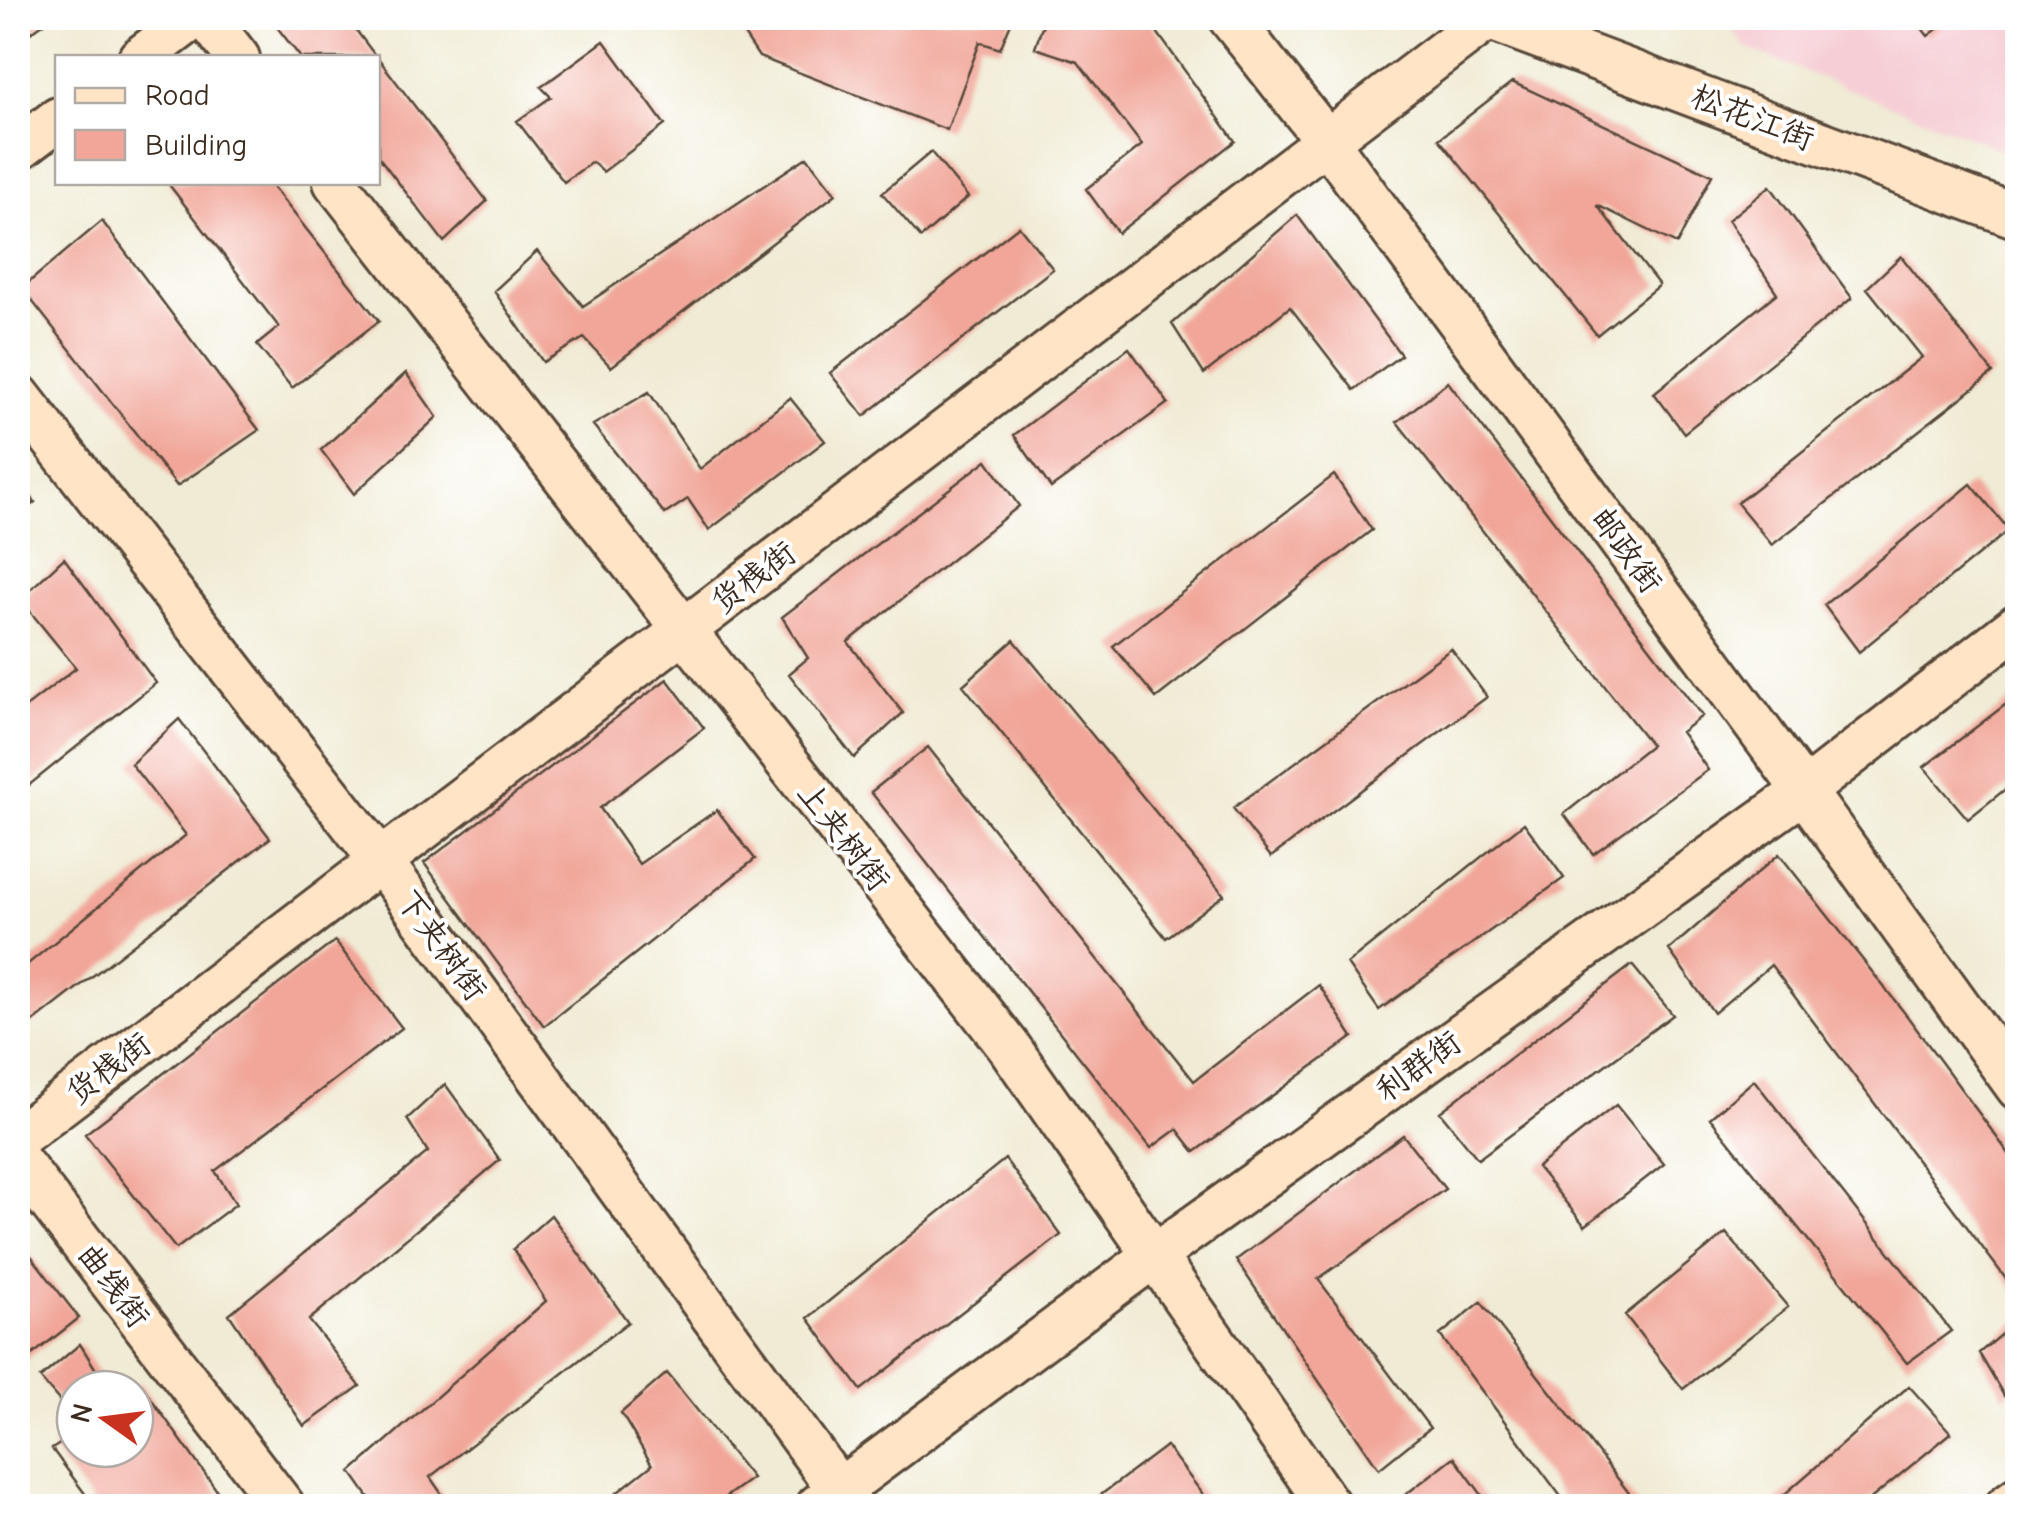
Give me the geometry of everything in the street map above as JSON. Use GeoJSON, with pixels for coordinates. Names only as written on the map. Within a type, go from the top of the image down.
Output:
{"type":"FeatureCollection","features":[{"type":"Feature","properties":{"kind":"street"},"geometry":{"type":"LineString","coordinates":[[144,55],[193,18]]}},
{"type":"Feature","properties":{"kind":"street"},"geometry":{"type":"LineString","coordinates":[[207,18],[236,55]]}},
{"type":"Feature","properties":{"kind":"street","name":"邮政街"},"geometry":{"type":"LineString","coordinates":[[1230,18],[1326,140],[2018,1088]]}},
{"type":"Feature","properties":{"kind":"street","name":"货栈街"},"geometry":{"type":"LineString","coordinates":[[18,1137],[1488,18]]}},
{"type":"Feature","properties":{"kind":"street","name":"松花江街"},"geometry":{"type":"LineString","coordinates":[[1488,18],[2018,216]]}},
{"type":"Feature","properties":{"kind":"street"},"geometry":{"type":"LineString","coordinates":[[18,149],[55,121]]}},
{"type":"Feature","properties":{"kind":"street","name":"上夹树街"},"geometry":{"type":"LineString","coordinates":[[338,185],[1009,1048],[1328,1506]]}},
{"type":"Feature","properties":{"kind":"street","name":"下夹树街"},"geometry":{"type":"LineString","coordinates":[[18,395],[381,861],[836,1501]]}},
{"type":"Feature","properties":{"kind":"street","name":"利群街"},"geometry":{"type":"LineString","coordinates":[[836,1501],[1154,1255],[1804,791],[2018,625]]}},
{"type":"Feature","properties":{"kind":"street","name":"曲线街"},"geometry":{"type":"LineString","coordinates":[[18,1160],[283,1506]]}},
{"type":"Feature","properties":{"kind":"street"},"geometry":{"type":"LineString","coordinates":[[2007,1506],[2018,1498]]}},
{"type":"Feature","properties":{"kind":"shaded area"},"geometry":{"type":"Polygon","coordinates":[[[1723,18],[2017,18],[2017,156],[1746,48],[1723,18]]]}},
{"type":"Feature","properties":{"kind":"building"},"geometry":{"type":"Polygon","coordinates":[[[18,18],[51,18],[18,42],[18,18]]]}},
{"type":"Feature","properties":{"kind":"building"},"geometry":{"type":"Polygon","coordinates":[[[270,18],[356,18],[350,22],[375,55],[299,55],[270,18]]]}},
{"type":"Feature","properties":{"kind":"building"},"geometry":{"type":"Polygon","coordinates":[[[733,18],[1013,18],[1000,49],[980,42],[947,130],[759,57],[733,18]]]}},
{"type":"Feature","properties":{"kind":"building"},"geometry":{"type":"Polygon","coordinates":[[[1045,18],[1147,18],[1235,141],[1118,233],[1086,189],[1142,145],[1078,62],[1035,48],[1045,18]]]}},
{"type":"Feature","properties":{"kind":"building"},"geometry":{"type":"Polygon","coordinates":[[[1914,18],[1952,18],[1928,36],[1914,18]]]}},
{"type":"Feature","properties":{"kind":"building"},"geometry":{"type":"Polygon","coordinates":[[[604,41],[665,125],[603,172],[592,162],[564,182],[517,121],[551,97],[541,87],[604,41]]]}},
{"type":"Feature","properties":{"kind":"building"},"geometry":{"type":"Polygon","coordinates":[[[380,61],[487,201],[444,242],[380,159],[380,61]]]}},
{"type":"Feature","properties":{"kind":"building"},"geometry":{"type":"Polygon","coordinates":[[[1512,82],[1712,175],[1677,244],[1597,205],[1659,285],[1597,335],[1439,139],[1512,82]]]}},
{"type":"Feature","properties":{"kind":"building"},"geometry":{"type":"Polygon","coordinates":[[[931,152],[968,197],[921,238],[882,193],[931,152]]]}},
{"type":"Feature","properties":{"kind":"building"},"geometry":{"type":"Polygon","coordinates":[[[807,157],[836,194],[611,367],[584,338],[543,362],[494,291],[537,251],[583,306],[807,157]]]}},
{"type":"Feature","properties":{"kind":"building"},"geometry":{"type":"Polygon","coordinates":[[[169,185],[271,185],[379,321],[292,388],[257,345],[279,327],[169,185]]]}},
{"type":"Feature","properties":{"kind":"building"},"geometry":{"type":"Polygon","coordinates":[[[1770,186],[1852,298],[1684,433],[1654,393],[1777,293],[1728,220],[1770,186]]]}},
{"type":"Feature","properties":{"kind":"building"},"geometry":{"type":"Polygon","coordinates":[[[1297,215],[1401,355],[1354,390],[1290,307],[1204,374],[1172,324],[1297,215]]]}},
{"type":"Feature","properties":{"kind":"building"},"geometry":{"type":"Polygon","coordinates":[[[102,221],[259,430],[177,486],[22,288],[102,221]]]}},
{"type":"Feature","properties":{"kind":"building"},"geometry":{"type":"Polygon","coordinates":[[[1019,226],[1053,269],[864,416],[830,373],[1019,226]]]}},
{"type":"Feature","properties":{"kind":"building"},"geometry":{"type":"Polygon","coordinates":[[[1901,256],[1993,373],[1772,545],[1737,503],[1922,357],[1867,288],[1901,256]]]}},
{"type":"Feature","properties":{"kind":"building"},"geometry":{"type":"Polygon","coordinates":[[[1129,348],[1168,403],[1051,488],[1014,435],[1129,348]]]}},
{"type":"Feature","properties":{"kind":"building"},"geometry":{"type":"Polygon","coordinates":[[[406,373],[437,417],[354,494],[321,450],[406,373]]]}},
{"type":"Feature","properties":{"kind":"building"},"geometry":{"type":"Polygon","coordinates":[[[1448,382],[1702,716],[1681,732],[1708,770],[1593,854],[1564,814],[1651,745],[1397,422],[1448,382]]]}},
{"type":"Feature","properties":{"kind":"building"},"geometry":{"type":"Polygon","coordinates":[[[649,392],[700,469],[790,398],[825,441],[709,530],[688,499],[665,514],[593,425],[649,392]]]}},
{"type":"Feature","properties":{"kind":"building"},"geometry":{"type":"Polygon","coordinates":[[[987,460],[1019,506],[848,642],[903,713],[854,758],[789,674],[808,658],[782,617],[987,460]]]}},
{"type":"Feature","properties":{"kind":"building"},"geometry":{"type":"Polygon","coordinates":[[[1334,475],[1372,530],[1156,698],[1113,646],[1334,475]]]}},
{"type":"Feature","properties":{"kind":"building"},"geometry":{"type":"Polygon","coordinates":[[[18,480],[35,502],[18,516],[18,480]]]}},
{"type":"Feature","properties":{"kind":"building"},"geometry":{"type":"Polygon","coordinates":[[[1971,484],[2009,530],[1859,652],[1824,605],[1971,484]]]}},
{"type":"Feature","properties":{"kind":"building"},"geometry":{"type":"Polygon","coordinates":[[[64,558],[156,683],[18,794],[18,713],[76,668],[20,599],[64,558]]]}},
{"type":"Feature","properties":{"kind":"building"},"geometry":{"type":"Polygon","coordinates":[[[1014,640],[1224,895],[1166,938],[963,685],[1014,640]]]}},
{"type":"Feature","properties":{"kind":"building"},"geometry":{"type":"Polygon","coordinates":[[[1451,649],[1487,697],[1271,857],[1233,808],[1451,649]]]}},
{"type":"Feature","properties":{"kind":"building"},"geometry":{"type":"Polygon","coordinates":[[[667,679],[704,728],[600,808],[639,864],[717,810],[755,859],[544,1026],[424,863],[667,679]]]}},
{"type":"Feature","properties":{"kind":"building"},"geometry":{"type":"Polygon","coordinates":[[[2018,695],[2018,779],[1968,819],[1924,767],[2018,695]]]}},
{"type":"Feature","properties":{"kind":"building"},"geometry":{"type":"Polygon","coordinates":[[[179,719],[270,838],[18,1034],[18,972],[186,835],[131,764],[179,719]]]}},
{"type":"Feature","properties":{"kind":"building"},"geometry":{"type":"Polygon","coordinates":[[[928,747],[1194,1081],[1319,985],[1353,1037],[1195,1152],[1177,1129],[1151,1148],[871,792],[928,747]]]}},
{"type":"Feature","properties":{"kind":"building"},"geometry":{"type":"Polygon","coordinates":[[[1524,823],[1564,878],[1379,1010],[1347,964],[1524,823]]]}},
{"type":"Feature","properties":{"kind":"building"},"geometry":{"type":"Polygon","coordinates":[[[1779,854],[1907,1016],[2018,1166],[2018,1295],[1771,965],[1714,1013],[1669,950],[1779,854]]]}},
{"type":"Feature","properties":{"kind":"building"},"geometry":{"type":"Polygon","coordinates":[[[335,941],[402,1028],[215,1171],[236,1204],[176,1249],[85,1134],[335,941]]]}},
{"type":"Feature","properties":{"kind":"building"},"geometry":{"type":"Polygon","coordinates":[[[1632,965],[1673,1015],[1478,1159],[1440,1112],[1632,965]]]}},
{"type":"Feature","properties":{"kind":"building"},"geometry":{"type":"Polygon","coordinates":[[[1754,1080],[1951,1331],[1907,1363],[1710,1118],[1754,1080]]]}},
{"type":"Feature","properties":{"kind":"building"},"geometry":{"type":"Polygon","coordinates":[[[445,1084],[500,1160],[309,1320],[360,1386],[304,1426],[229,1314],[428,1152],[407,1119],[445,1084]]]}},
{"type":"Feature","properties":{"kind":"building"},"geometry":{"type":"Polygon","coordinates":[[[1616,1105],[1664,1164],[1585,1226],[1537,1167],[1616,1105]]]}},
{"type":"Feature","properties":{"kind":"building"},"geometry":{"type":"Polygon","coordinates":[[[1403,1135],[1445,1189],[1318,1279],[1430,1428],[1379,1469],[1236,1260],[1403,1135]]]}},
{"type":"Feature","properties":{"kind":"building"},"geometry":{"type":"Polygon","coordinates":[[[1005,1159],[1061,1235],[861,1390],[808,1318],[1005,1159]]]}},
{"type":"Feature","properties":{"kind":"building"},"geometry":{"type":"Polygon","coordinates":[[[551,1215],[628,1322],[430,1477],[450,1506],[375,1506],[351,1472],[546,1301],[513,1249],[551,1215]]]}},
{"type":"Feature","properties":{"kind":"building"},"geometry":{"type":"Polygon","coordinates":[[[1726,1233],[1788,1307],[1683,1389],[1625,1315],[1726,1233]]]}},
{"type":"Feature","properties":{"kind":"building"},"geometry":{"type":"Polygon","coordinates":[[[18,1239],[79,1318],[18,1366],[18,1239]]]}},
{"type":"Feature","properties":{"kind":"building"},"geometry":{"type":"Polygon","coordinates":[[[1481,1302],[1639,1506],[1568,1506],[1440,1335],[1481,1302]]]}},
{"type":"Feature","properties":{"kind":"building"},"geometry":{"type":"Polygon","coordinates":[[[2018,1320],[2018,1385],[2004,1396],[1979,1353],[2018,1320]]]}},
{"type":"Feature","properties":{"kind":"building"},"geometry":{"type":"Polygon","coordinates":[[[80,1344],[96,1369],[55,1369],[55,1396],[40,1378],[80,1344]]]}},
{"type":"Feature","properties":{"kind":"building"},"geometry":{"type":"Polygon","coordinates":[[[667,1373],[752,1478],[713,1506],[600,1506],[652,1465],[621,1413],[667,1373]]]}},
{"type":"Feature","properties":{"kind":"building"},"geometry":{"type":"Polygon","coordinates":[[[1909,1386],[1951,1433],[1862,1506],[1771,1506],[1909,1386]]]}},
{"type":"Feature","properties":{"kind":"building"},"geometry":{"type":"Polygon","coordinates":[[[155,1404],[228,1506],[94,1506],[67,1469],[155,1469],[155,1404]]]}},
{"type":"Feature","properties":{"kind":"building"},"geometry":{"type":"Polygon","coordinates":[[[1166,1446],[1212,1506],[1086,1506],[1166,1446]]]}},
{"type":"Feature","properties":{"kind":"building"},"geometry":{"type":"Polygon","coordinates":[[[1454,1457],[1490,1506],[1414,1506],[1405,1495],[1454,1457]]]}}]}
